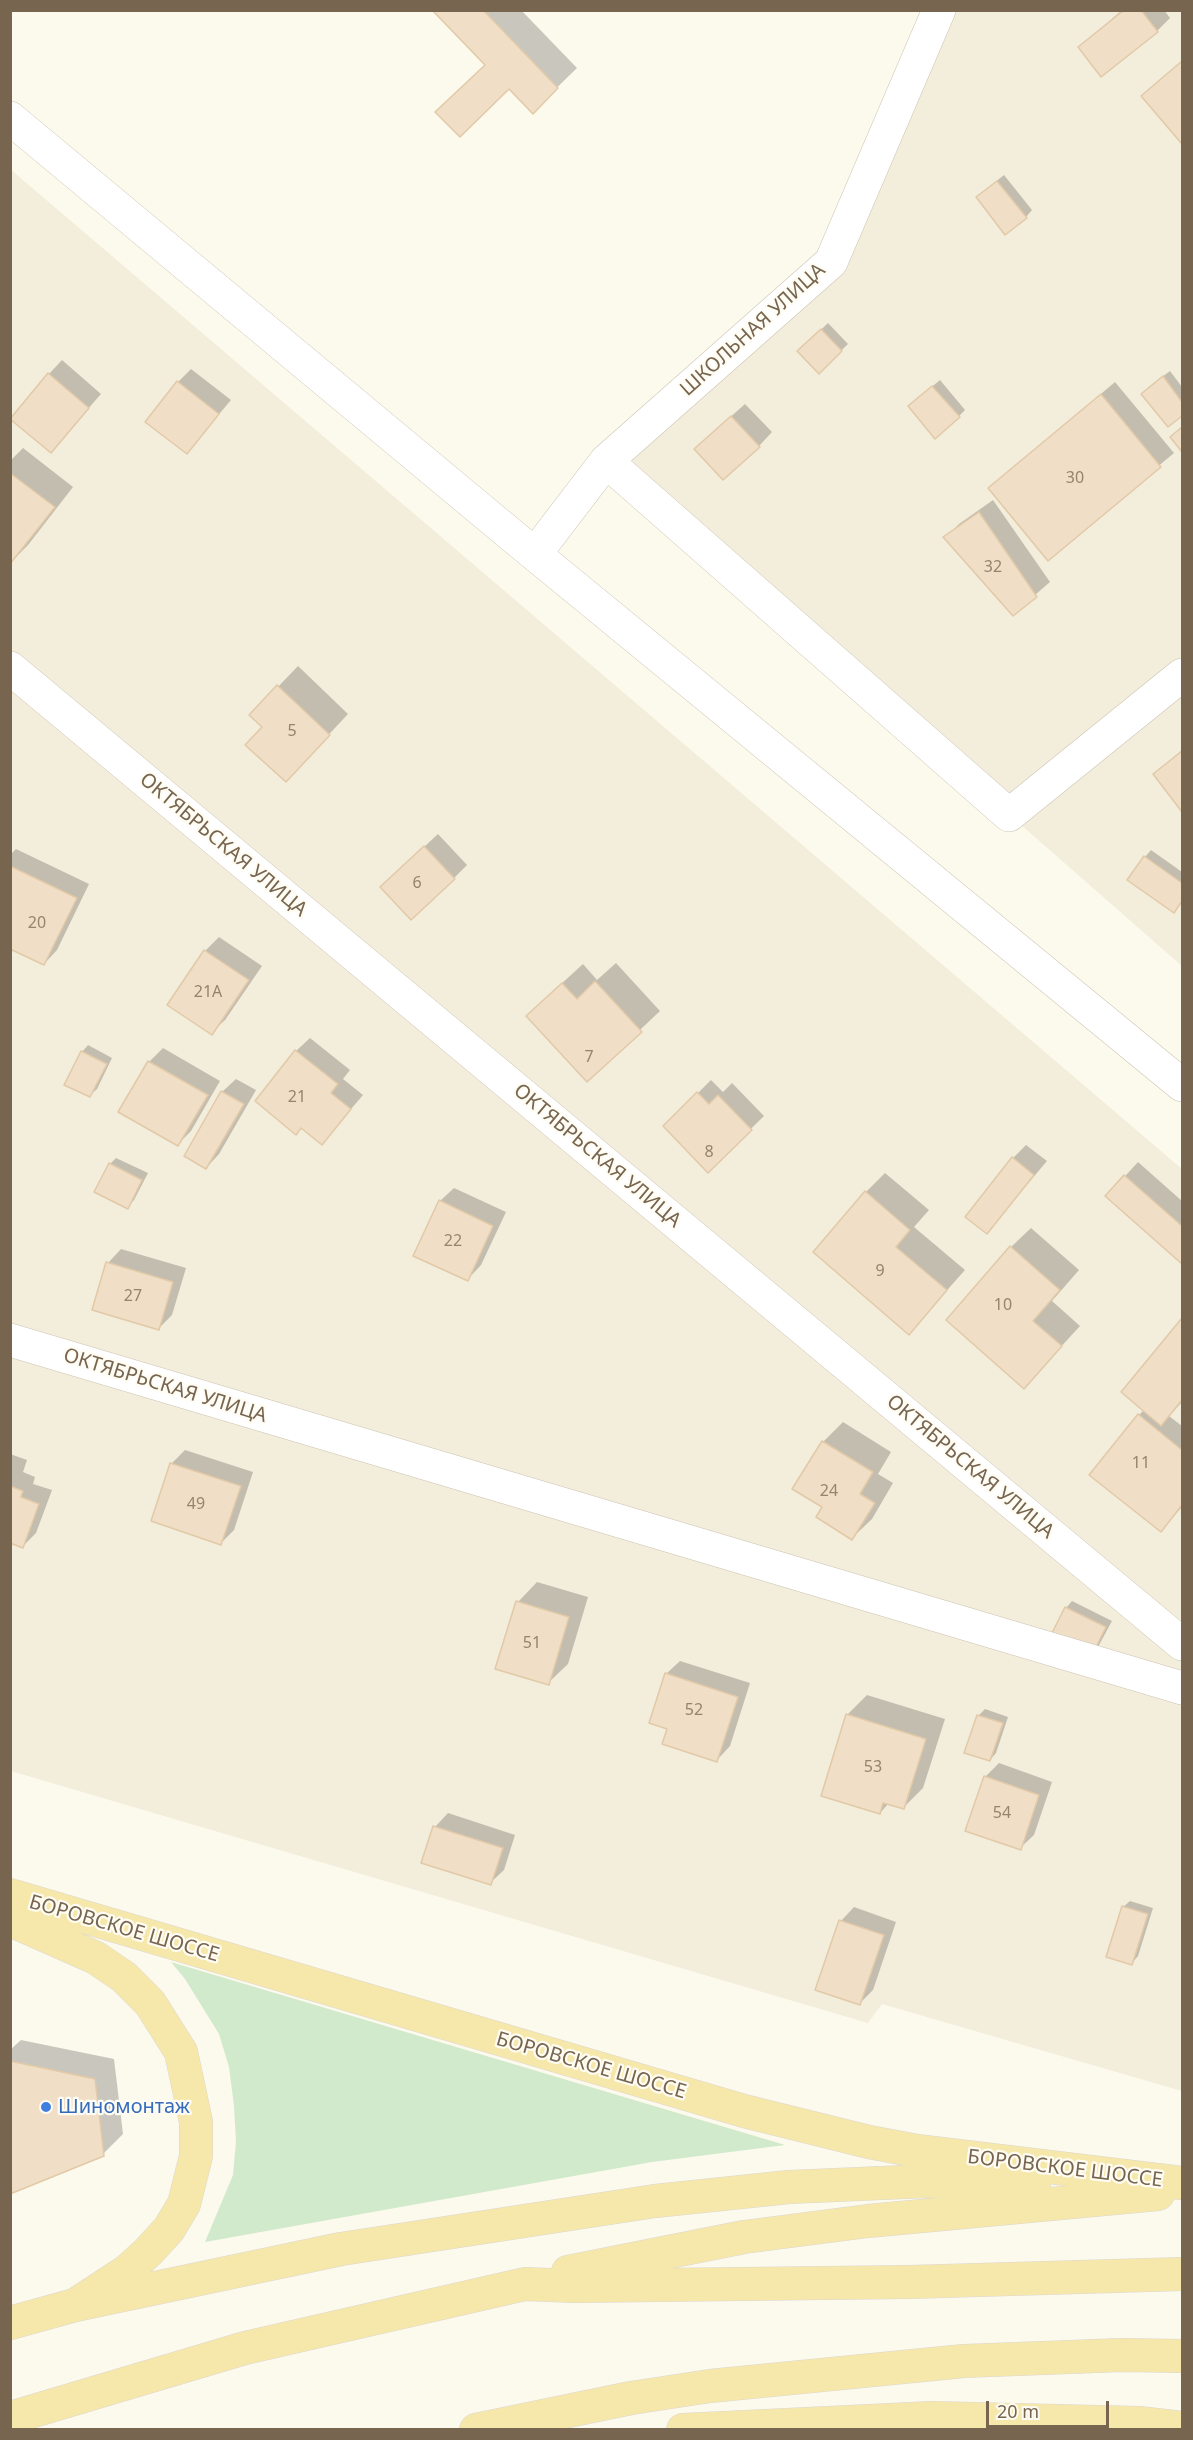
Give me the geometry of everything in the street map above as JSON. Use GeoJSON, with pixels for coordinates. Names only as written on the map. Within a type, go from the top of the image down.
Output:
{"type":"FeatureCollection","features":[{"type":"Feature","properties":{"kind":"main road","name":"БОРОВСКОЕ ШОССЕ"},"geometry":{"type":"LineString","coordinates":[[10,1895],[744,2111],[869,2142],[917,2151],[1182,2187]]}},
{"type":"Feature","properties":{"kind":"main road"},"geometry":{"type":"LineString","coordinates":[[10,1920],[96,1958],[124,1977],[150,2003],[181,2052],[194,2106],[196,2156],[184,2204],[169,2229],[148,2252],[127,2271],[75,2305]]}},
{"type":"Feature","properties":{"kind":"main road"},"geometry":{"type":"LineString","coordinates":[[10,2323],[75,2305],[341,2249],[655,2201],[789,2187],[927,2181],[1182,2187]]}},
{"type":"Feature","properties":{"kind":"main road"},"geometry":{"type":"LineString","coordinates":[[10,2418],[245,2348],[591,2266],[766,2234],[1182,2187]]}},
{"type":"Feature","properties":{"kind":"main road"},"geometry":{"type":"LineString","coordinates":[[525,2283],[586,2286],[909,2282],[1182,2274]]}},
{"type":"Feature","properties":{"kind":"main road"},"geometry":{"type":"LineString","coordinates":[[476,2430],[631,2398],[710,2386],[985,2360],[1122,2355],[1182,2356]]}},
{"type":"Feature","properties":{"kind":"main road"},"geometry":{"type":"LineString","coordinates":[[683,2430],[932,2418],[1139,2423],[1182,2428]]}},
{"type":"Feature","properties":{"kind":"street","name":"ШКОЛЬНАЯ УЛИЦА"},"geometry":{"type":"LineString","coordinates":[[536,554],[606,461],[831,262],[939,10]]}},
{"type":"Feature","properties":{"kind":"street"},"geometry":{"type":"LineString","coordinates":[[10,118],[1182,1085]]}},
{"type":"Feature","properties":{"kind":"street"},"geometry":{"type":"LineString","coordinates":[[606,461],[1009,815],[1182,675]]}},
{"type":"Feature","properties":{"kind":"street","name":"ОКТЯБРЬСКАЯ УЛИЦА"},"geometry":{"type":"LineString","coordinates":[[10,668],[1182,1644]]}},
{"type":"Feature","properties":{"kind":"street","name":"ОКТЯБРЬСКАЯ УЛИЦА"},"geometry":{"type":"LineString","coordinates":[[10,1340],[1182,1688]]}},
{"type":"Feature","properties":{"kind":"shaded area"},"geometry":{"type":"Polygon","coordinates":[[[956,11],[1182,11],[1182,966],[606,461],[831,262],[956,11]]]}},
{"type":"Feature","properties":{"kind":"shaded area"},"geometry":{"type":"Polygon","coordinates":[[[10,169],[1182,1169],[1182,2091],[882,2004],[868,2023],[11,1771],[10,169]]]}},
{"type":"Feature","properties":{"kind":"green space"},"geometry":{"type":"Polygon","coordinates":[[[171,1962],[785,2145],[652,2162],[205,2242],[233,2175],[236,2142],[234,2106],[229,2067],[219,2034],[185,1979],[171,1962]]]}},
{"type":"Feature","properties":{"kind":"building"},"geometry":{"type":"Polygon","coordinates":[[[432,10],[483,10],[558,88],[533,114],[509,89],[460,137],[435,112],[485,65],[432,10]]]}},
{"type":"Feature","properties":{"kind":"building"},"geometry":{"type":"Polygon","coordinates":[[[1124,10],[1141,10],[1158,32],[1101,77],[1078,47],[1124,10]]]}},
{"type":"Feature","properties":{"kind":"building"},"geometry":{"type":"Polygon","coordinates":[[[1182,61],[1182,144],[1141,96],[1182,61]]]}},
{"type":"Feature","properties":{"kind":"building"},"geometry":{"type":"Polygon","coordinates":[[[997,181],[1027,218],[1005,235],[976,197],[997,181]]]}},
{"type":"Feature","properties":{"kind":"building"},"geometry":{"type":"Polygon","coordinates":[[[821,329],[842,351],[819,374],[797,351],[821,329]]]}},
{"type":"Feature","properties":{"kind":"building"},"geometry":{"type":"Polygon","coordinates":[[[48,373],[89,408],[51,453],[10,419],[48,373]]]}},
{"type":"Feature","properties":{"kind":"building"},"geometry":{"type":"Polygon","coordinates":[[[1163,376],[1182,402],[1182,416],[1168,427],[1141,394],[1163,376]]]}},
{"type":"Feature","properties":{"kind":"building"},"geometry":{"type":"Polygon","coordinates":[[[177,381],[219,414],[187,454],[145,422],[177,381]]]}},
{"type":"Feature","properties":{"kind":"building"},"geometry":{"type":"Polygon","coordinates":[[[932,386],[960,417],[935,439],[908,406],[932,386]]]}},
{"type":"Feature","properties":{"kind":"building"},"geometry":{"type":"Polygon","coordinates":[[[1101,394],[1161,467],[1048,561],[988,488],[1101,394]]]}},
{"type":"Feature","properties":{"kind":"building"},"geometry":{"type":"Polygon","coordinates":[[[731,416],[760,447],[723,480],[694,449],[731,416]]]}},
{"type":"Feature","properties":{"kind":"building"},"geometry":{"type":"Polygon","coordinates":[[[1182,427],[1182,452],[1170,437],[1182,427]]]}},
{"type":"Feature","properties":{"kind":"building"},"geometry":{"type":"Polygon","coordinates":[[[10,473],[55,507],[10,564],[10,473]]]}},
{"type":"Feature","properties":{"kind":"building"},"geometry":{"type":"Polygon","coordinates":[[[979,512],[1037,597],[1013,616],[943,537],[979,512]]]}},
{"type":"Feature","properties":{"kind":"building"},"geometry":{"type":"Polygon","coordinates":[[[277,685],[330,735],[286,782],[245,745],[262,727],[249,715],[277,685]]]}},
{"type":"Feature","properties":{"kind":"building"},"geometry":{"type":"Polygon","coordinates":[[[1182,751],[1182,812],[1153,774],[1182,751]]]}},
{"type":"Feature","properties":{"kind":"building"},"geometry":{"type":"Polygon","coordinates":[[[424,846],[455,879],[411,920],[380,887],[424,846]]]}},
{"type":"Feature","properties":{"kind":"building"},"geometry":{"type":"Polygon","coordinates":[[[1144,856],[1182,883],[1182,901],[1174,913],[1127,880],[1144,856]]]}},
{"type":"Feature","properties":{"kind":"building"},"geometry":{"type":"Polygon","coordinates":[[[10,866],[77,898],[44,965],[10,949],[10,866]]]}},
{"type":"Feature","properties":{"kind":"building"},"geometry":{"type":"Polygon","coordinates":[[[204,950],[249,980],[212,1035],[167,1005],[204,950]]]}},
{"type":"Feature","properties":{"kind":"building"},"geometry":{"type":"Polygon","coordinates":[[[595,981],[642,1032],[587,1082],[526,1016],[562,983],[577,999],[595,981]]]}},
{"type":"Feature","properties":{"kind":"building"},"geometry":{"type":"Polygon","coordinates":[[[295,1050],[338,1084],[331,1093],[351,1109],[322,1145],[301,1128],[296,1135],[255,1101],[295,1050]]]}},
{"type":"Feature","properties":{"kind":"building"},"geometry":{"type":"Polygon","coordinates":[[[81,1051],[107,1064],[90,1097],[64,1085],[81,1051]]]}},
{"type":"Feature","properties":{"kind":"building"},"geometry":{"type":"Polygon","coordinates":[[[148,1061],[208,1095],[178,1146],[118,1112],[148,1061]]]}},
{"type":"Feature","properties":{"kind":"building"},"geometry":{"type":"Polygon","coordinates":[[[221,1091],[244,1104],[206,1169],[184,1156],[221,1091]]]}},
{"type":"Feature","properties":{"kind":"building"},"geometry":{"type":"Polygon","coordinates":[[[697,1092],[709,1104],[718,1095],[752,1130],[708,1173],[663,1126],[697,1092]]]}},
{"type":"Feature","properties":{"kind":"building"},"geometry":{"type":"Polygon","coordinates":[[[1012,1157],[1034,1175],[987,1234],[965,1217],[1012,1157]]]}},
{"type":"Feature","properties":{"kind":"building"},"geometry":{"type":"Polygon","coordinates":[[[109,1163],[142,1180],[128,1209],[94,1192],[109,1163]]]}},
{"type":"Feature","properties":{"kind":"building"},"geometry":{"type":"Polygon","coordinates":[[[1124,1175],[1182,1226],[1182,1264],[1105,1196],[1124,1175]]]}},
{"type":"Feature","properties":{"kind":"building"},"geometry":{"type":"Polygon","coordinates":[[[865,1191],[910,1230],[896,1247],[947,1290],[909,1335],[813,1252],[865,1191]]]}},
{"type":"Feature","properties":{"kind":"building"},"geometry":{"type":"Polygon","coordinates":[[[439,1200],[493,1226],[468,1281],[413,1256],[439,1200]]]}},
{"type":"Feature","properties":{"kind":"building"},"geometry":{"type":"Polygon","coordinates":[[[1010,1246],[1060,1290],[1033,1321],[1062,1346],[1024,1389],[946,1320],[1010,1246]]]}},
{"type":"Feature","properties":{"kind":"building"},"geometry":{"type":"Polygon","coordinates":[[[106,1262],[173,1282],[159,1330],[92,1310],[106,1262]]]}},
{"type":"Feature","properties":{"kind":"building"},"geometry":{"type":"Polygon","coordinates":[[[1182,1318],[1182,1400],[1161,1426],[1121,1392],[1182,1318]]]}},
{"type":"Feature","properties":{"kind":"building"},"geometry":{"type":"Polygon","coordinates":[[[1138,1414],[1182,1450],[1182,1505],[1161,1532],[1089,1475],[1138,1414]]]}},
{"type":"Feature","properties":{"kind":"building"},"geometry":{"type":"Polygon","coordinates":[[[822,1441],[873,1472],[860,1494],[875,1503],[852,1540],[816,1517],[822,1507],[792,1489],[822,1441]]]}},
{"type":"Feature","properties":{"kind":"building"},"geometry":{"type":"Polygon","coordinates":[[[170,1463],[241,1486],[221,1545],[151,1521],[170,1463]]]}},
{"type":"Feature","properties":{"kind":"building"},"geometry":{"type":"Polygon","coordinates":[[[10,1486],[23,1491],[21,1497],[39,1504],[23,1548],[10,1543],[10,1486]]]}},
{"type":"Feature","properties":{"kind":"building"},"geometry":{"type":"Polygon","coordinates":[[[516,1601],[569,1617],[549,1685],[495,1669],[516,1601]]]}},
{"type":"Feature","properties":{"kind":"building"},"geometry":{"type":"Polygon","coordinates":[[[1065,1607],[1106,1627],[1092,1655],[1051,1635],[1065,1607]]]}},
{"type":"Feature","properties":{"kind":"building"},"geometry":{"type":"Polygon","coordinates":[[[665,1673],[738,1697],[717,1762],[662,1744],[667,1729],[649,1723],[665,1673]]]}},
{"type":"Feature","properties":{"kind":"building"},"geometry":{"type":"Polygon","coordinates":[[[846,1714],[926,1739],[904,1809],[883,1803],[880,1814],[821,1796],[846,1714]]]}},
{"type":"Feature","properties":{"kind":"building"},"geometry":{"type":"Polygon","coordinates":[[[977,1715],[1003,1723],[990,1761],[964,1753],[977,1715]]]}},
{"type":"Feature","properties":{"kind":"building"},"geometry":{"type":"Polygon","coordinates":[[[984,1776],[1039,1795],[1021,1850],[965,1831],[984,1776]]]}},
{"type":"Feature","properties":{"kind":"building"},"geometry":{"type":"Polygon","coordinates":[[[433,1826],[503,1848],[491,1885],[421,1863],[433,1826]]]}},
{"type":"Feature","properties":{"kind":"building"},"geometry":{"type":"Polygon","coordinates":[[[1122,1906],[1148,1914],[1132,1965],[1106,1957],[1122,1906]]]}},
{"type":"Feature","properties":{"kind":"building"},"geometry":{"type":"Polygon","coordinates":[[[839,1920],[884,1935],[860,2005],[815,1990],[839,1920]]]}},
{"type":"Feature","properties":{"kind":"building"},"geometry":{"type":"Polygon","coordinates":[[[10,2061],[95,2079],[104,2156],[10,2194],[10,2061]]]}},
{"type":"Feature","properties":{"kind":"place","name":"Шиномонтаж"},"geometry":{"type":"Point","coordinates":[46,2107]}}]}
